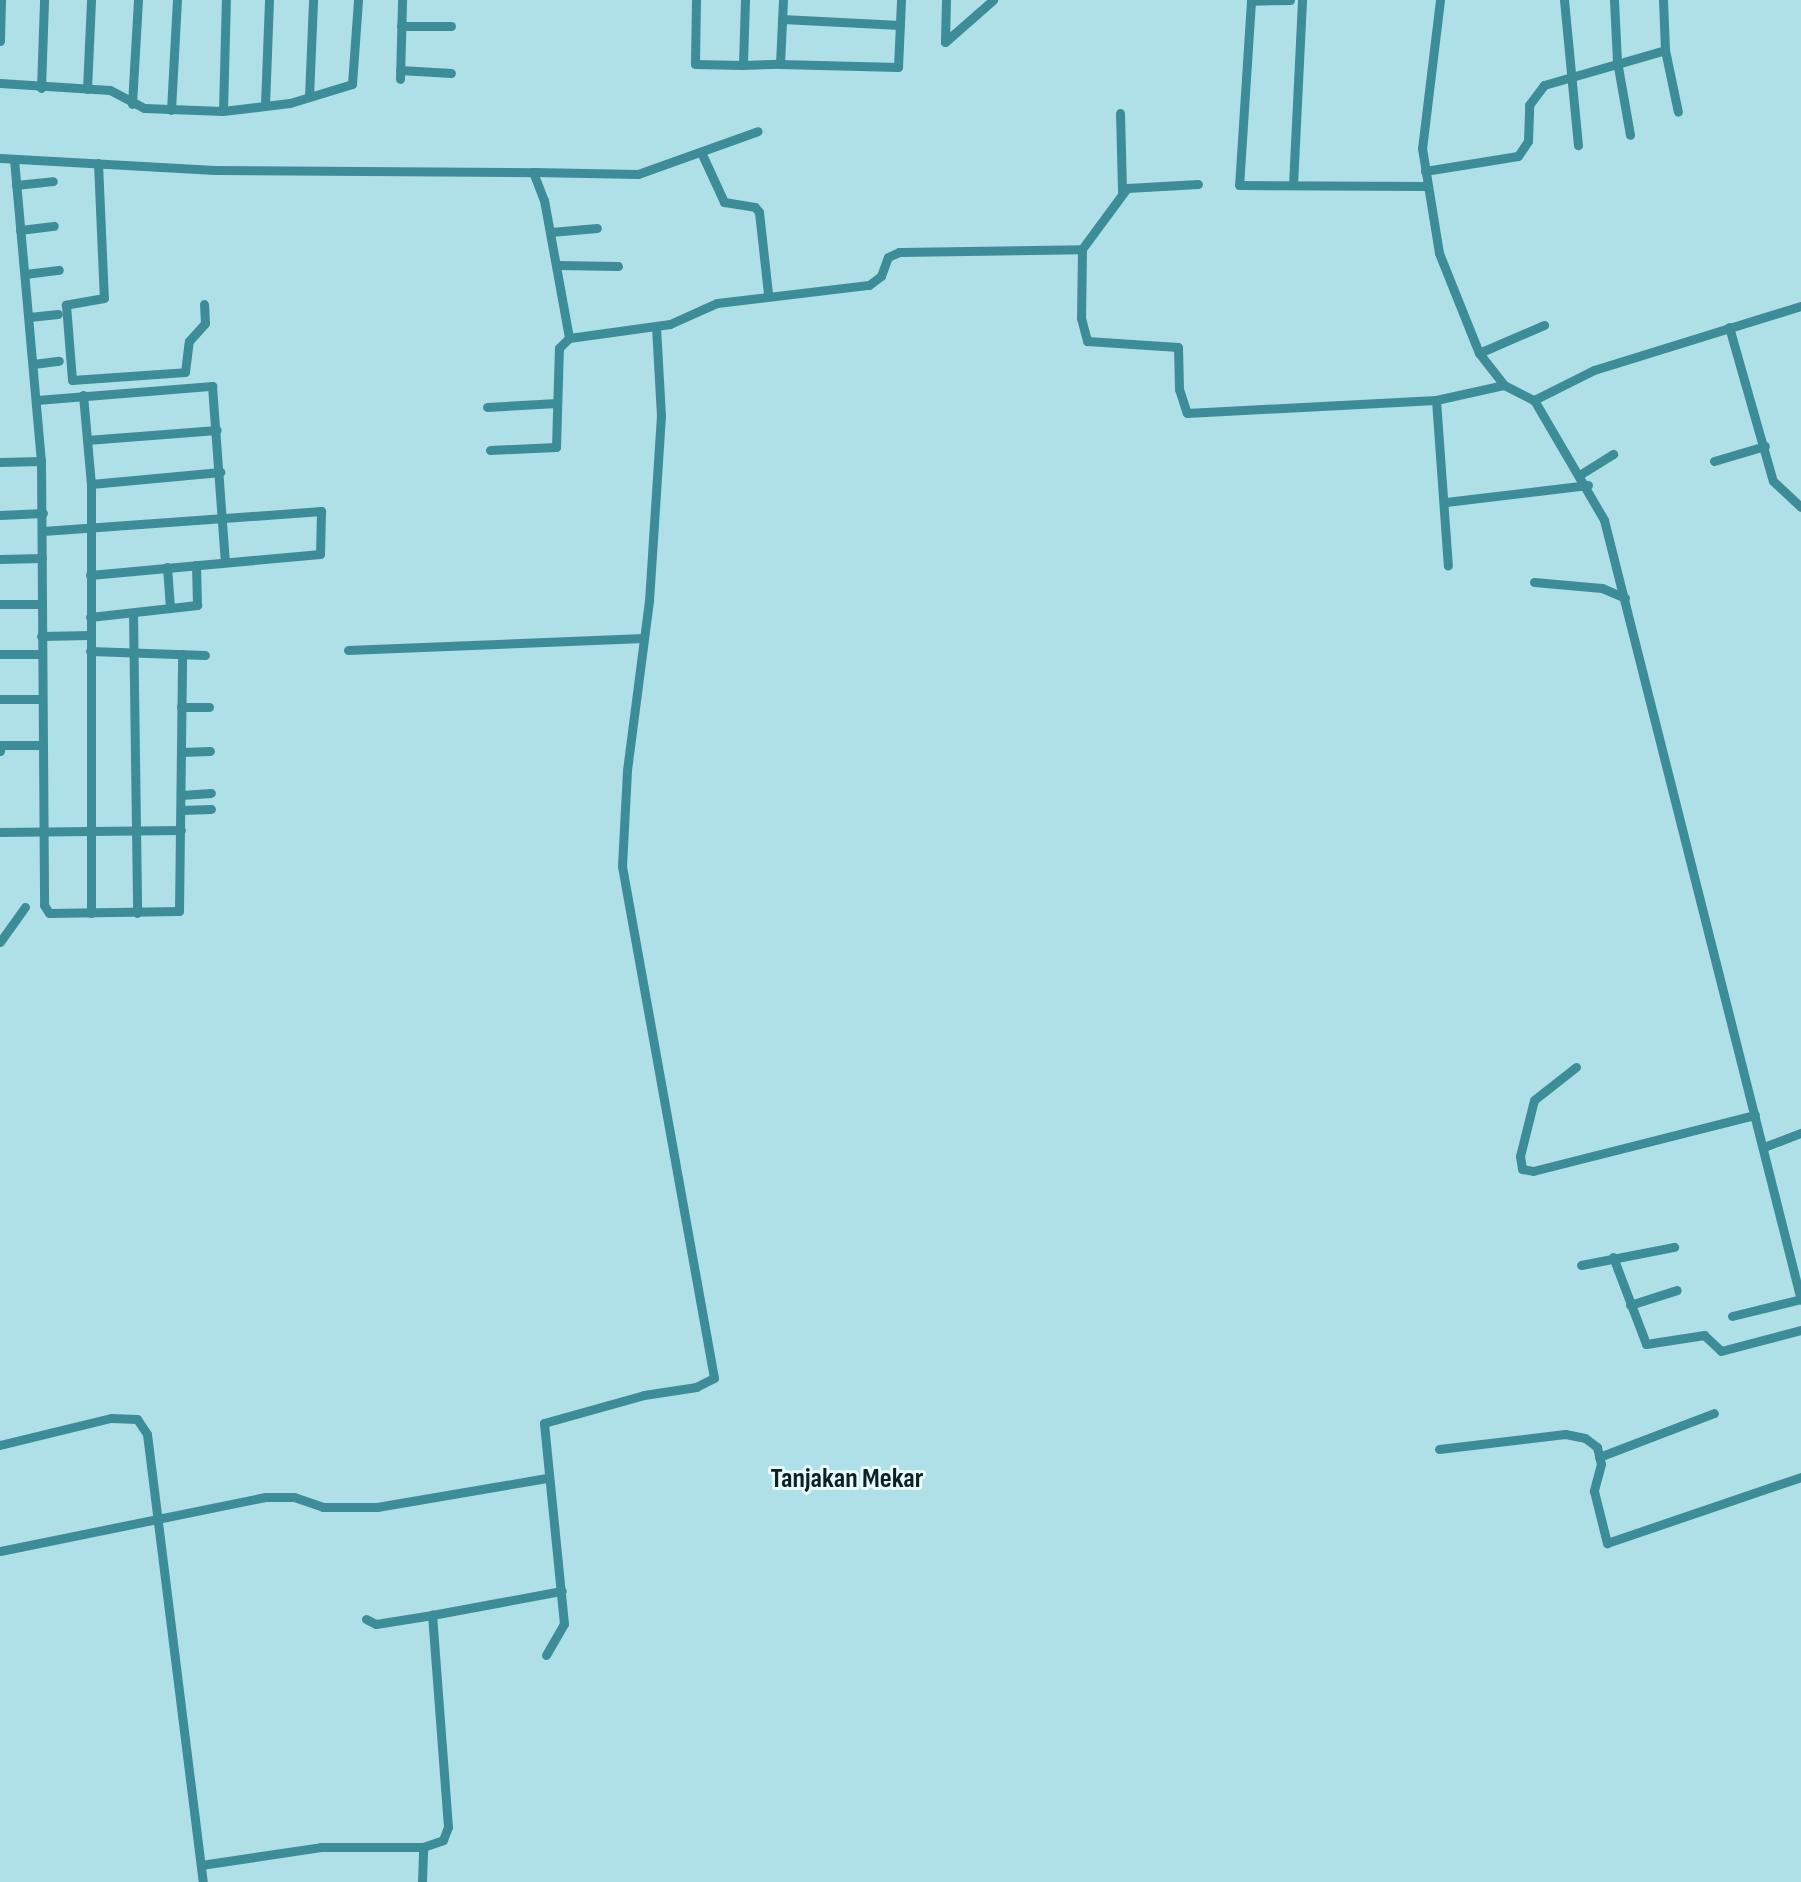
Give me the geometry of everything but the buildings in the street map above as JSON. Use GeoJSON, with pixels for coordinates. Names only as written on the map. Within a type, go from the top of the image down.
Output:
{"type":"FeatureCollection","features":[{"type":"Feature","properties":{"kind":"street"},"geometry":{"type":"LineString","coordinates":[[0,41],[1,0]]}},
{"type":"Feature","properties":{"kind":"street"},"geometry":{"type":"LineString","coordinates":[[41,88],[44,0]]}},
{"type":"Feature","properties":{"kind":"street"},"geometry":{"type":"LineString","coordinates":[[87,89],[91,0]]}},
{"type":"Feature","properties":{"kind":"street"},"geometry":{"type":"LineString","coordinates":[[132,104],[138,0]]}},
{"type":"Feature","properties":{"kind":"street"},"geometry":{"type":"LineString","coordinates":[[171,110],[177,0]]}},
{"type":"Feature","properties":{"kind":"street"},"geometry":{"type":"LineString","coordinates":[[223,111],[226,0]]}},
{"type":"Feature","properties":{"kind":"street"},"geometry":{"type":"LineString","coordinates":[[265,105],[269,0]]}},
{"type":"Feature","properties":{"kind":"street"},"geometry":{"type":"LineString","coordinates":[[309,97],[313,0]]}},
{"type":"Feature","properties":{"kind":"street"},"geometry":{"type":"LineString","coordinates":[[0,83],[110,90],[132,104],[171,110],[223,111],[309,97],[352,84],[358,0]]}},
{"type":"Feature","properties":{"kind":"street"},"geometry":{"type":"LineString","coordinates":[[402,0],[400,74],[451,73]]}},
{"type":"Feature","properties":{"kind":"street"},"geometry":{"type":"LineString","coordinates":[[696,0],[695,64],[898,67],[901,0]]}},
{"type":"Feature","properties":{"kind":"street"},"geometry":{"type":"LineString","coordinates":[[743,65],[745,0]]}},
{"type":"Feature","properties":{"kind":"street"},"geometry":{"type":"LineString","coordinates":[[780,64],[783,0]]}},
{"type":"Feature","properties":{"kind":"street"},"geometry":{"type":"LineString","coordinates":[[946,0],[945,42],[993,0]]}},
{"type":"Feature","properties":{"kind":"street"},"geometry":{"type":"LineString","coordinates":[[1290,0],[1251,1],[1239,185],[1427,186]]}},
{"type":"Feature","properties":{"kind":"street"},"geometry":{"type":"LineString","coordinates":[[1293,185],[1302,0]]}},
{"type":"Feature","properties":{"kind":"street"},"geometry":{"type":"LineString","coordinates":[[1440,0],[1422,120],[1427,186],[1450,289],[1479,353],[1504,385],[1534,400],[1588,485],[1616,556],[1801,1300],[1732,1316]]}},
{"type":"Feature","properties":{"kind":"street"},"geometry":{"type":"LineString","coordinates":[[1564,0],[1578,145]]}},
{"type":"Feature","properties":{"kind":"street"},"geometry":{"type":"LineString","coordinates":[[1614,0],[1617,61],[1630,135]]}},
{"type":"Feature","properties":{"kind":"street"},"geometry":{"type":"LineString","coordinates":[[1663,0],[1665,50],[1678,112]]}},
{"type":"Feature","properties":{"kind":"street"},"geometry":{"type":"LineString","coordinates":[[782,19],[900,25]]}},
{"type":"Feature","properties":{"kind":"street"},"geometry":{"type":"LineString","coordinates":[[401,26],[451,26]]}},
{"type":"Feature","properties":{"kind":"street"},"geometry":{"type":"LineString","coordinates":[[1425,171],[1518,156],[1528,141],[1534,92],[1569,74],[1665,50]]}},
{"type":"Feature","properties":{"kind":"street"},"geometry":{"type":"LineString","coordinates":[[1120,113],[1122,192],[1108,219],[1082,249],[1081,318],[1087,341],[1178,347],[1179,389],[1187,413],[1436,400],[1504,385]]}},
{"type":"Feature","properties":{"kind":"street"},"geometry":{"type":"LineString","coordinates":[[0,158],[215,170],[638,174],[758,131]]}},
{"type":"Feature","properties":{"kind":"street"},"geometry":{"type":"LineString","coordinates":[[701,152],[724,202],[755,207],[759,212],[768,294]]}},
{"type":"Feature","properties":{"kind":"street"},"geometry":{"type":"LineString","coordinates":[[14,159],[41,461],[44,909],[49,913],[179,911],[182,654]]}},
{"type":"Feature","properties":{"kind":"street"},"geometry":{"type":"LineString","coordinates":[[98,163],[104,298],[66,305],[71,378],[185,372],[189,341],[205,323],[204,304]]}},
{"type":"Feature","properties":{"kind":"street"},"geometry":{"type":"LineString","coordinates":[[533,172],[551,232],[569,338]]}},
{"type":"Feature","properties":{"kind":"street"},"geometry":{"type":"LineString","coordinates":[[16,185],[53,181]]}},
{"type":"Feature","properties":{"kind":"street"},"geometry":{"type":"LineString","coordinates":[[1122,192],[1134,186],[1198,184]]}},
{"type":"Feature","properties":{"kind":"street"},"geometry":{"type":"LineString","coordinates":[[20,230],[54,226]]}},
{"type":"Feature","properties":{"kind":"street"},"geometry":{"type":"LineString","coordinates":[[551,232],[597,228]]}},
{"type":"Feature","properties":{"kind":"street"},"geometry":{"type":"LineString","coordinates":[[490,450],[556,447],[559,348],[569,338],[656,327],[688,319],[717,303],[768,294],[869,285],[881,276],[888,257],[899,252],[1082,249]]}},
{"type":"Feature","properties":{"kind":"street"},"geometry":{"type":"LineString","coordinates":[[558,265],[618,266]]}},
{"type":"Feature","properties":{"kind":"street"},"geometry":{"type":"LineString","coordinates":[[25,274],[59,270]]}},
{"type":"Feature","properties":{"kind":"street"},"geometry":{"type":"LineString","coordinates":[[1534,400],[1569,379],[1801,306]]}},
{"type":"Feature","properties":{"kind":"street"},"geometry":{"type":"LineString","coordinates":[[29,317],[58,314]]}},
{"type":"Feature","properties":{"kind":"street"},"geometry":{"type":"LineString","coordinates":[[1479,353],[1544,325]]}},
{"type":"Feature","properties":{"kind":"street"},"geometry":{"type":"LineString","coordinates":[[546,1655],[564,1624],[542,1432],[547,1421],[696,1387],[714,1378],[622,866],[627,770],[644,638],[662,405],[656,327]]}},
{"type":"Feature","properties":{"kind":"street"},"geometry":{"type":"LineString","coordinates":[[1729,327],[1773,481],[1801,507]]}},
{"type":"Feature","properties":{"kind":"street"},"geometry":{"type":"LineString","coordinates":[[33,364],[59,361]]}},
{"type":"Feature","properties":{"kind":"street"},"geometry":{"type":"LineString","coordinates":[[37,400],[212,386],[225,562]]}},
{"type":"Feature","properties":{"kind":"street"},"geometry":{"type":"LineString","coordinates":[[83,395],[91,484],[91,913]]}},
{"type":"Feature","properties":{"kind":"street"},"geometry":{"type":"LineString","coordinates":[[1436,400],[1446,502],[1448,566]]}},
{"type":"Feature","properties":{"kind":"street"},"geometry":{"type":"LineString","coordinates":[[487,407],[557,403]]}},
{"type":"Feature","properties":{"kind":"street"},"geometry":{"type":"LineString","coordinates":[[87,440],[217,430]]}},
{"type":"Feature","properties":{"kind":"street"},"geometry":{"type":"LineString","coordinates":[[1714,461],[1765,446]]}},
{"type":"Feature","properties":{"kind":"street"},"geometry":{"type":"LineString","coordinates":[[1581,474],[1613,454]]}},
{"type":"Feature","properties":{"kind":"street"},"geometry":{"type":"LineString","coordinates":[[0,462],[41,461]]}},
{"type":"Feature","properties":{"kind":"street"},"geometry":{"type":"LineString","coordinates":[[91,484],[220,472]]}},
{"type":"Feature","properties":{"kind":"street"},"geometry":{"type":"LineString","coordinates":[[1446,502],[1588,485]]}},
{"type":"Feature","properties":{"kind":"street"},"geometry":{"type":"LineString","coordinates":[[43,531],[223,518],[318,507],[322,537],[320,554],[90,575]]}},
{"type":"Feature","properties":{"kind":"street"},"geometry":{"type":"LineString","coordinates":[[0,515],[43,513]]}},
{"type":"Feature","properties":{"kind":"street"},"geometry":{"type":"LineString","coordinates":[[0,559],[42,558]]}},
{"type":"Feature","properties":{"kind":"street"},"geometry":{"type":"LineString","coordinates":[[90,617],[197,605],[196,565]]}},
{"type":"Feature","properties":{"kind":"street"},"geometry":{"type":"LineString","coordinates":[[167,567],[170,608]]}},
{"type":"Feature","properties":{"kind":"street"},"geometry":{"type":"LineString","coordinates":[[1534,582],[1602,588],[1625,598]]}},
{"type":"Feature","properties":{"kind":"street"},"geometry":{"type":"LineString","coordinates":[[0,604],[40,604]]}},
{"type":"Feature","properties":{"kind":"street"},"geometry":{"type":"LineString","coordinates":[[133,613],[136,653],[137,913]]}},
{"type":"Feature","properties":{"kind":"street"},"geometry":{"type":"LineString","coordinates":[[41,636],[90,635]]}},
{"type":"Feature","properties":{"kind":"street"},"geometry":{"type":"LineString","coordinates":[[348,650],[644,638]]}},
{"type":"Feature","properties":{"kind":"street"},"geometry":{"type":"LineString","coordinates":[[90,651],[205,655]]}},
{"type":"Feature","properties":{"kind":"street"},"geometry":{"type":"LineString","coordinates":[[0,654],[41,654]]}},
{"type":"Feature","properties":{"kind":"street"},"geometry":{"type":"LineString","coordinates":[[0,699],[41,699]]}},
{"type":"Feature","properties":{"kind":"street"},"geometry":{"type":"LineString","coordinates":[[181,707],[209,707]]}},
{"type":"Feature","properties":{"kind":"street"},"geometry":{"type":"LineString","coordinates":[[0,751],[1,745],[42,745]]}},
{"type":"Feature","properties":{"kind":"street"},"geometry":{"type":"LineString","coordinates":[[181,752],[210,751]]}},
{"type":"Feature","properties":{"kind":"street"},"geometry":{"type":"LineString","coordinates":[[181,795],[211,793]]}},
{"type":"Feature","properties":{"kind":"street"},"geometry":{"type":"LineString","coordinates":[[181,810],[211,809]]}},
{"type":"Feature","properties":{"kind":"street"},"geometry":{"type":"LineString","coordinates":[[0,832],[181,830]]}},
{"type":"Feature","properties":{"kind":"street"},"geometry":{"type":"LineString","coordinates":[[0,942],[25,907]]}},
{"type":"Feature","properties":{"kind":"street"},"geometry":{"type":"LineString","coordinates":[[1576,1067],[1534,1100],[1519,1164],[1522,1169],[1533,1171],[1755,1115]]}},
{"type":"Feature","properties":{"kind":"street"},"geometry":{"type":"LineString","coordinates":[[1764,1147],[1801,1133]]}},
{"type":"Feature","properties":{"kind":"street"},"geometry":{"type":"LineString","coordinates":[[1581,1265],[1674,1247]]}},
{"type":"Feature","properties":{"kind":"street"},"geometry":{"type":"LineString","coordinates":[[1613,1257],[1646,1344],[1704,1335],[1721,1351],[1801,1330]]}},
{"type":"Feature","properties":{"kind":"street"},"geometry":{"type":"LineString","coordinates":[[1630,1305],[1677,1290]]}},
{"type":"Feature","properties":{"kind":"street"},"geometry":{"type":"LineString","coordinates":[[1599,1457],[1714,1413]]}},
{"type":"Feature","properties":{"kind":"street"},"geometry":{"type":"LineString","coordinates":[[0,1445],[82,1422],[137,1419],[149,1443],[203,1882]]}},
{"type":"Feature","properties":{"kind":"street"},"geometry":{"type":"LineString","coordinates":[[1439,1449],[1565,1434],[1585,1438],[1599,1457],[1594,1491],[1607,1543],[1801,1477]]}},
{"type":"Feature","properties":{"kind":"street"},"geometry":{"type":"LineString","coordinates":[[0,1551],[157,1518],[283,1496],[323,1507],[377,1507],[547,1478]]}},
{"type":"Feature","properties":{"kind":"street"},"geometry":{"type":"LineString","coordinates":[[366,1619],[376,1624],[562,1591]]}},
{"type":"Feature","properties":{"kind":"street"},"geometry":{"type":"LineString","coordinates":[[201,1865],[321,1847],[423,1847],[443,1840],[448,1827],[432,1615]]}},
{"type":"Feature","properties":{"kind":"street"},"geometry":{"type":"LineString","coordinates":[[422,1882],[423,1847]]}},
{"type":"Feature","properties":{"kind":"district","name":"Tanjakan Mekar"},"geometry":{"type":"Point","coordinates":[847,1479]}}]}
